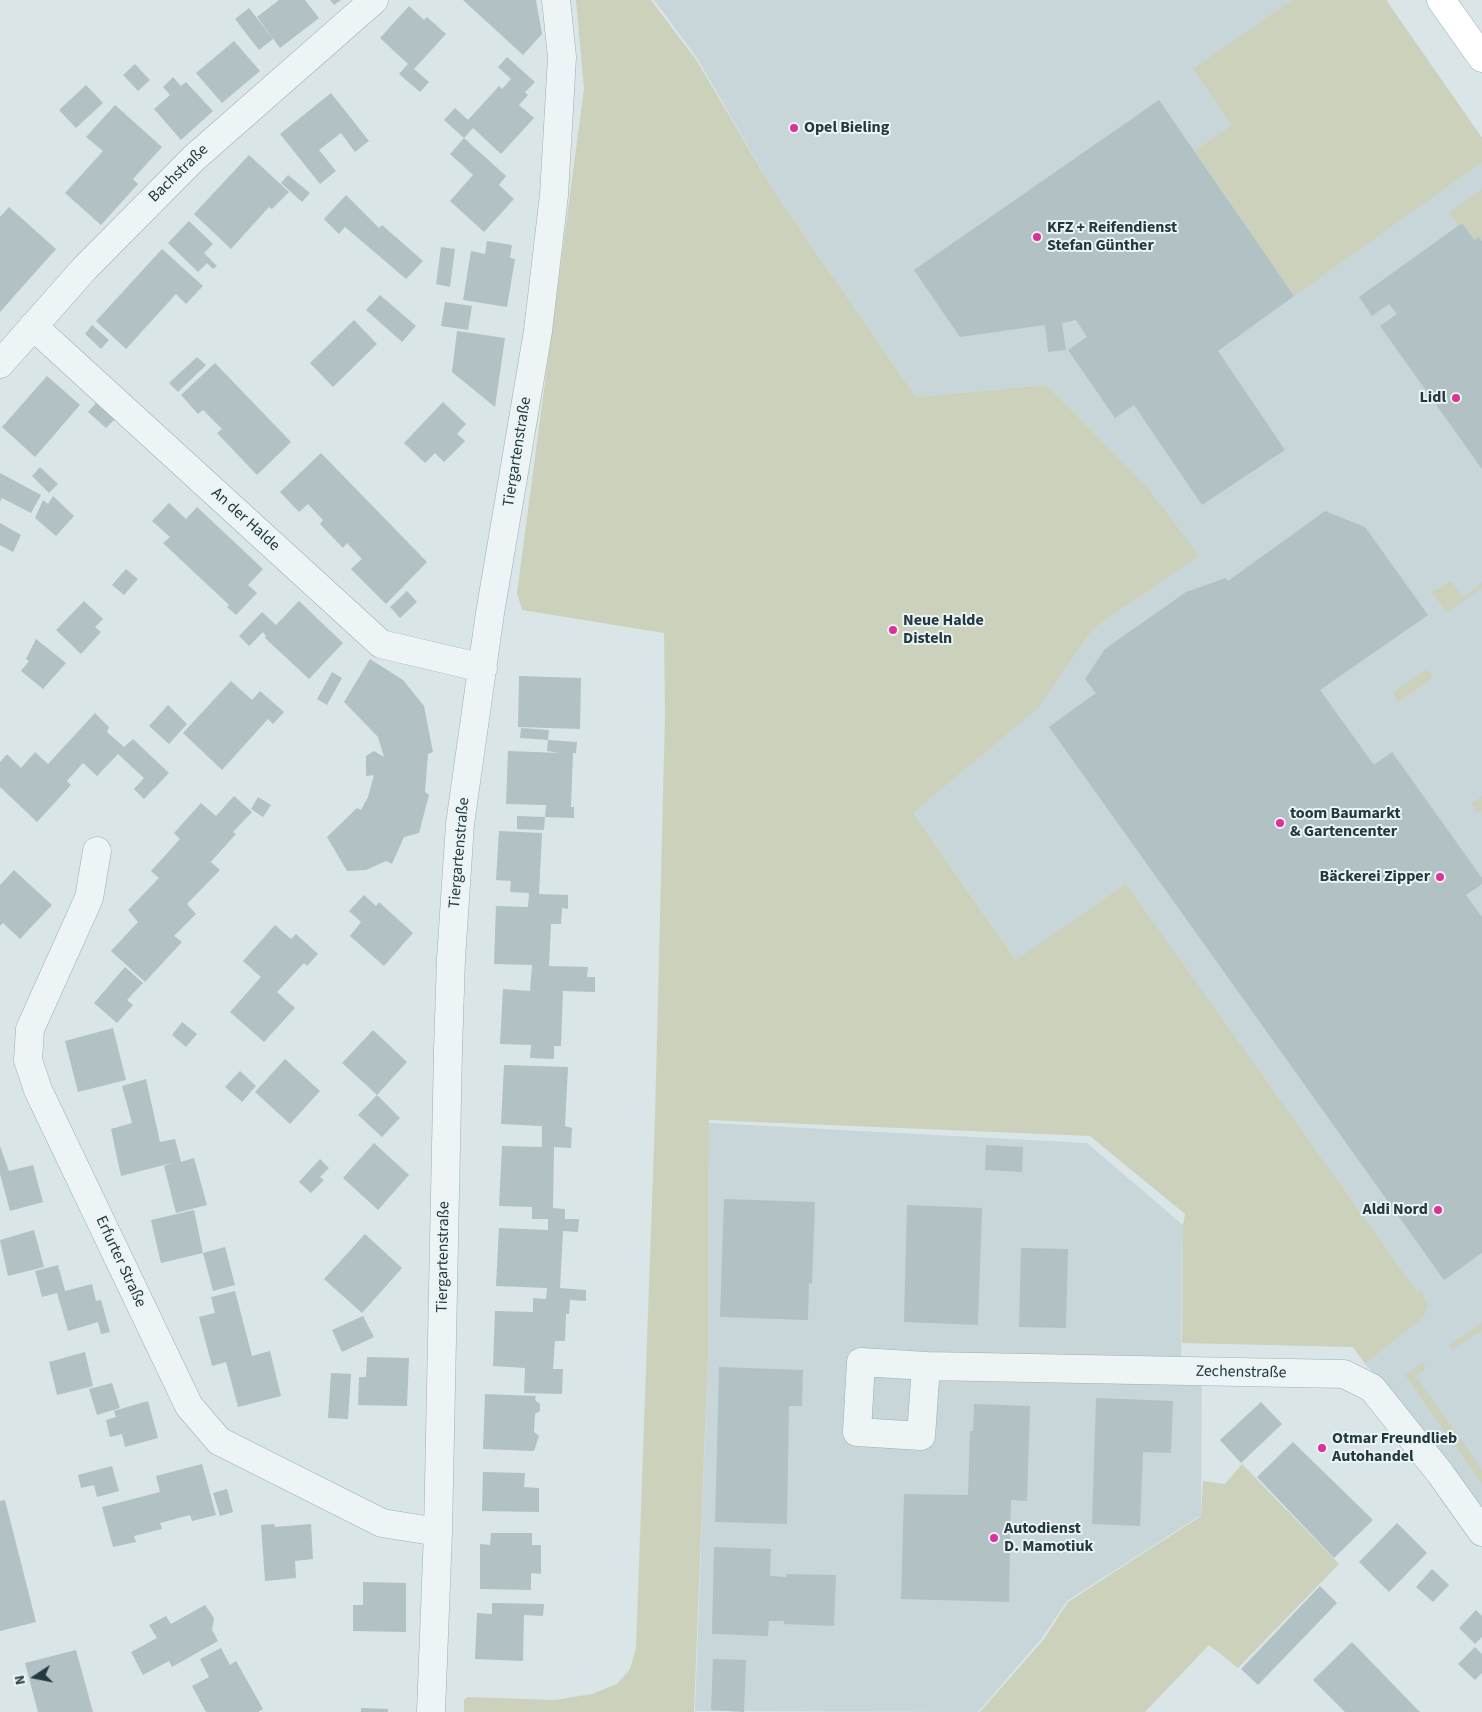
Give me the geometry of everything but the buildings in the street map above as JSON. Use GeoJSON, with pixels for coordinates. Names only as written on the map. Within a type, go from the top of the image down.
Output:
{"type":"FeatureCollection","features":[{"type":"Feature","properties":{"kind":"main road"},"geometry":{"type":"LineString","coordinates":[[1441,0],[1482,58]]}},
{"type":"Feature","properties":{"kind":"street","name":"Bachstraße"},"geometry":{"type":"LineString","coordinates":[[0,364],[85,268],[194,158],[374,0]]}},
{"type":"Feature","properties":{"kind":"street","name":"Tiergartenstraße"},"geometry":{"type":"LineString","coordinates":[[431,1712],[438,1532],[451,959],[460,824],[482,668],[538,331],[554,195],[562,57],[556,0]]}},
{"type":"Feature","properties":{"kind":"street","name":"An der Halde"},"geometry":{"type":"LineString","coordinates":[[33,326],[381,644],[482,668]]}},
{"type":"Feature","properties":{"kind":"street","name":"Erfurter Straße"},"geometry":{"type":"LineString","coordinates":[[97,851],[89,898],[30,1028],[28,1060],[38,1090],[189,1406],[219,1441],[382,1523],[438,1532]]}},
{"type":"Feature","properties":{"kind":"street","name":"Zechenstraße"},"geometry":{"type":"LineString","coordinates":[[926,1366],[1344,1374],[1372,1388],[1482,1532]]}},
{"type":"Feature","properties":{"kind":"shaded area"},"geometry":{"type":"Polygon","coordinates":[[[654,0],[1386,0],[1482,138],[1482,1514],[1392,1393],[1365,1364],[1423,1318],[1418,1293],[1126,885],[1017,961],[913,813],[1036,709],[1093,629],[1199,556],[1046,385],[916,397],[773,190],[697,58],[654,0]]]}},
{"type":"Feature","properties":{"kind":"shaded area"},"geometry":{"type":"Polygon","coordinates":[[[709,1123],[1087,1143],[1183,1225],[1181,1359],[1202,1360],[1201,1515],[1067,1601],[1042,1638],[978,1712],[695,1711],[708,1354],[709,1123]]]}},
{"type":"Feature","properties":{"kind":"green space"},"geometry":{"type":"Polygon","coordinates":[[[576,0],[651,0],[697,61],[773,190],[916,397],[1046,385],[1147,487],[1199,556],[1093,629],[1037,709],[913,813],[1016,960],[1126,884],[1418,1293],[1421,1291],[1428,1305],[1423,1318],[1365,1364],[1353,1347],[1182,1343],[1183,1225],[1185,1214],[1090,1136],[709,1120],[708,1355],[694,1712],[464,1712],[464,1700],[468,1697],[555,1700],[592,1694],[617,1684],[630,1669],[636,1648],[655,1118],[665,716],[664,633],[522,610],[517,593],[584,89],[576,0]]]}},
{"type":"Feature","properties":{"kind":"green space"},"geometry":{"type":"Polygon","coordinates":[[[1292,0],[1386,0],[1482,138],[1482,162],[1294,296],[1195,151],[1232,125],[1193,69],[1292,0]]]}},
{"type":"Feature","properties":{"kind":"green space"},"geometry":{"type":"Polygon","coordinates":[[[1482,189],[1482,241],[1479,237],[1474,240],[1462,223],[1458,225],[1449,212],[1482,189]]]}},
{"type":"Feature","properties":{"kind":"green space"},"geometry":{"type":"Polygon","coordinates":[[[1451,581],[1463,597],[1482,583],[1482,588],[1449,611],[1445,610],[1432,592],[1451,581]]]}},
{"type":"Feature","properties":{"kind":"green space"},"geometry":{"type":"Polygon","coordinates":[[[1426,670],[1432,675],[1431,679],[1400,701],[1396,701],[1394,692],[1426,670]]]}},
{"type":"Feature","properties":{"kind":"green space"},"geometry":{"type":"Polygon","coordinates":[[[1482,796],[1482,810],[1477,813],[1471,804],[1482,796]]]}},
{"type":"Feature","properties":{"kind":"green space"},"geometry":{"type":"Polygon","coordinates":[[[1482,1322],[1482,1330],[1452,1350],[1448,1346],[1482,1322]]]}},
{"type":"Feature","properties":{"kind":"green space"},"geometry":{"type":"Polygon","coordinates":[[[1423,1363],[1426,1368],[1416,1376],[1482,1470],[1482,1484],[1405,1375],[1423,1363]]]}},
{"type":"Feature","properties":{"kind":"green space"},"geometry":{"type":"Polygon","coordinates":[[[1242,1464],[1339,1564],[1238,1668],[1209,1645],[1145,1712],[980,1712],[1044,1639],[1068,1602],[1201,1516],[1203,1481],[1225,1484],[1242,1464]]]}},
{"type":"Feature","properties":{"kind":"place","name":"Opel Bieling"},"geometry":{"type":"Point","coordinates":[794,128]}},
{"type":"Feature","properties":{"kind":"place","name":"KFZ + Reifendienst Stefan Günther"},"geometry":{"type":"Point","coordinates":[1037,237]}},
{"type":"Feature","properties":{"kind":"place","name":"Lidl"},"geometry":{"type":"Point","coordinates":[1456,398]}},
{"type":"Feature","properties":{"kind":"place","name":"Neue Halde Disteln"},"geometry":{"type":"Point","coordinates":[893,630]}},
{"type":"Feature","properties":{"kind":"place","name":"toom Baumarkt & Gartencenter"},"geometry":{"type":"Point","coordinates":[1280,823]}},
{"type":"Feature","properties":{"kind":"place","name":"Bäckerei Zipper"},"geometry":{"type":"Point","coordinates":[1440,877]}},
{"type":"Feature","properties":{"kind":"place","name":"Aldi Nord"},"geometry":{"type":"Point","coordinates":[1438,1210]}},
{"type":"Feature","properties":{"kind":"place","name":"Otmar Freundlieb Autohandel"},"geometry":{"type":"Point","coordinates":[1322,1448]}},
{"type":"Feature","properties":{"kind":"place","name":"Autodienst D. Mamotiuk"},"geometry":{"type":"Point","coordinates":[994,1538]}}]}
